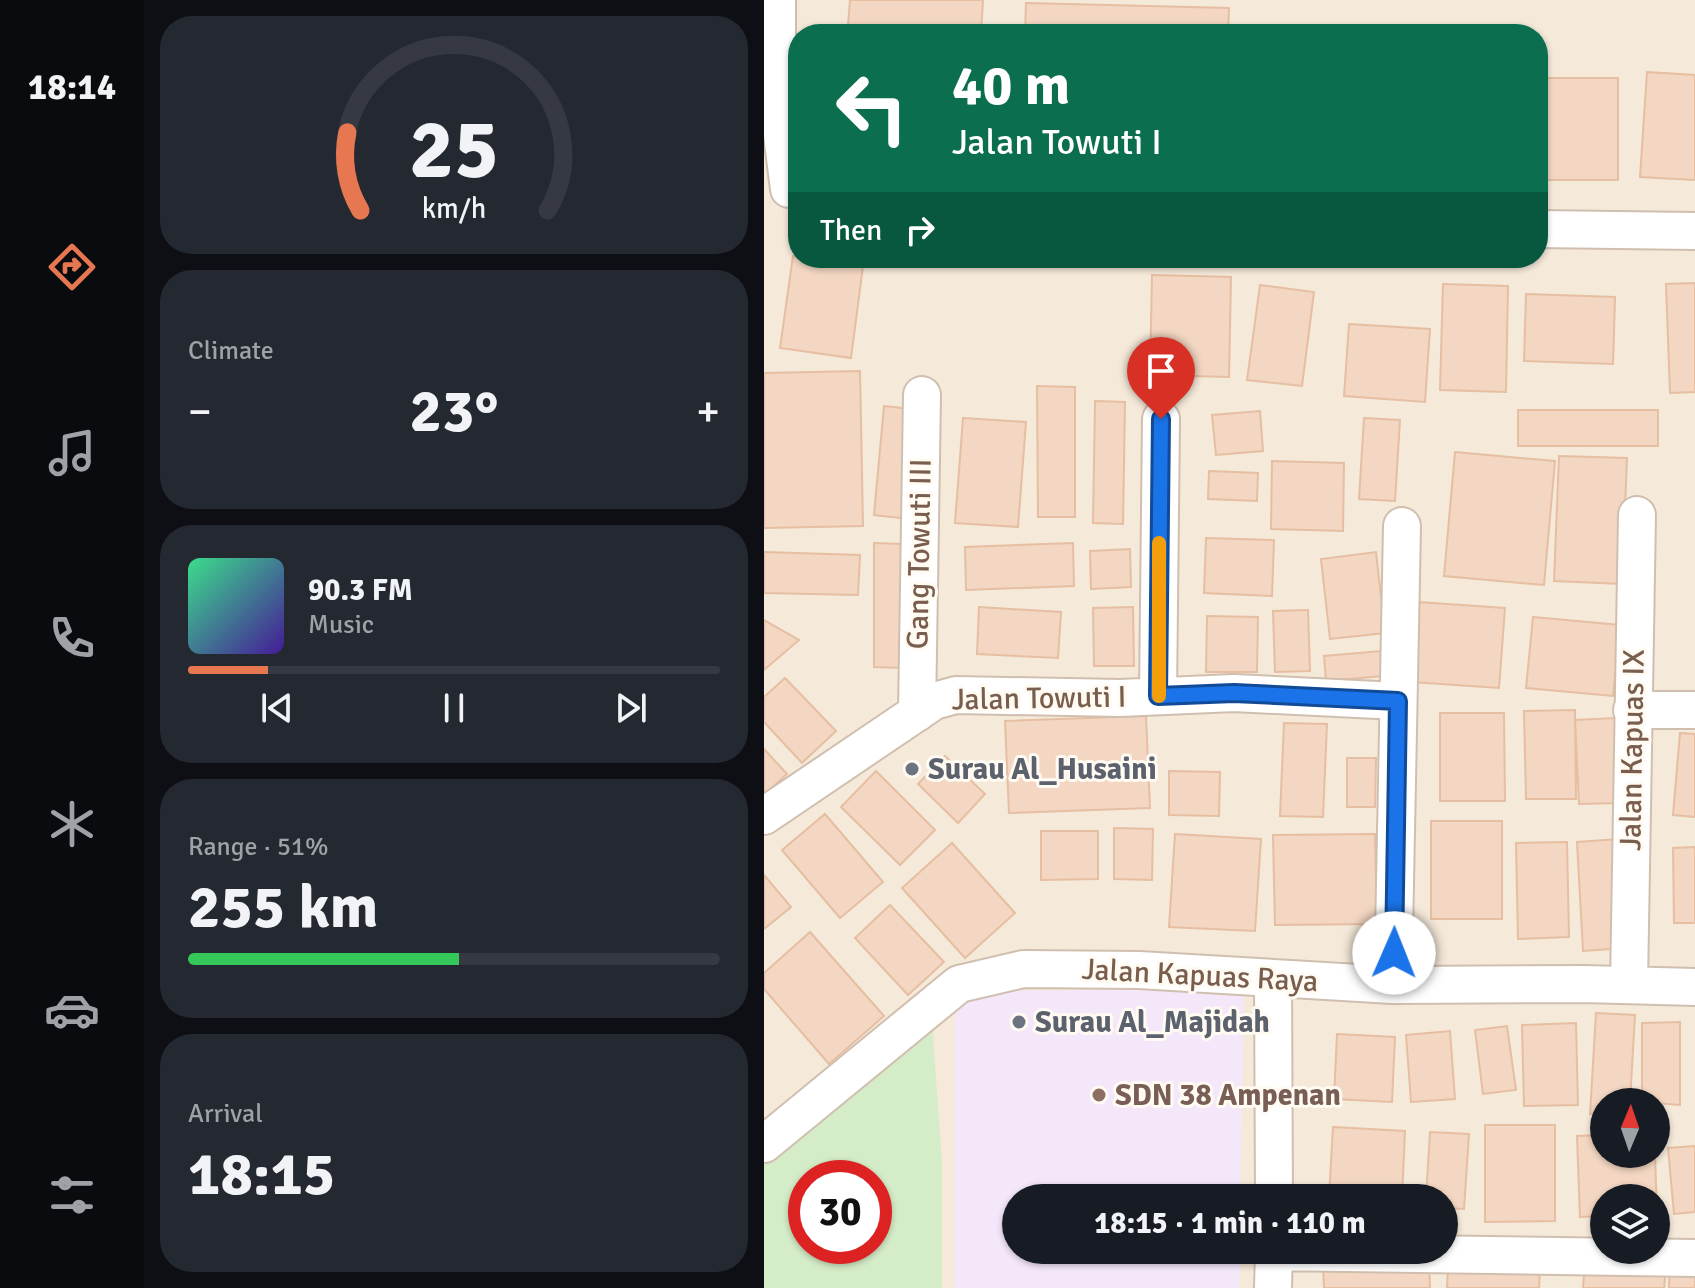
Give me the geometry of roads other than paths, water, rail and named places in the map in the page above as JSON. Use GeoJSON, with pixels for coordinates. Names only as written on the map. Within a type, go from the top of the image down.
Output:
{"type":"FeatureCollection","features":[{"type":"Feature","properties":{"kind":"street"},"geometry":{"type":"LineString","coordinates":[[777,0],[771,95],[784,197]]}},
{"type":"Feature","properties":{"kind":"street"},"geometry":{"type":"LineString","coordinates":[[1548,229],[1695,231]]}},
{"type":"Feature","properties":{"kind":"street","name":"Gang Towuti III"},"geometry":{"type":"LineString","coordinates":[[917,713],[922,395]]}},
{"type":"Feature","properties":{"kind":"street"},"geometry":{"type":"LineString","coordinates":[[1158,696],[1161,419]]}},
{"type":"Feature","properties":{"kind":"street","name":"Jalan Kapuas IX"},"geometry":{"type":"LineString","coordinates":[[1629,985],[1637,515]]}},
{"type":"Feature","properties":{"kind":"street"},"geometry":{"type":"LineString","coordinates":[[1393,985],[1402,526]]}},
{"type":"Feature","properties":{"kind":"street","name":"Jalan Towuti I"},"geometry":{"type":"LineString","coordinates":[[764,816],[917,713],[941,698],[956,695],[1120,698],[1234,693],[1398,701]]}},
{"type":"Feature","properties":{"kind":"street"},"geometry":{"type":"LineString","coordinates":[[1632,710],[1695,710]]}},
{"type":"Feature","properties":{"kind":"street","name":"Jalan Kapuas Raya"},"geometry":{"type":"LineString","coordinates":[[770,1125],[959,984],[1023,969],[1139,970],[1393,985],[1695,987]]}},
{"type":"Feature","properties":{"kind":"street"},"geometry":{"type":"LineString","coordinates":[[1273,978],[1274,1184]]}},
{"type":"Feature","properties":{"kind":"street"},"geometry":{"type":"LineString","coordinates":[[1442,1264],[1545,1272],[1695,1258]]}},
{"type":"Feature","properties":{"kind":"street"},"geometry":{"type":"LineString","coordinates":[[1273,1288],[1274,1264]]}},
{"type":"Feature","properties":{"kind":"place","name":"Surau Al_Husaini"},"geometry":{"type":"Point","coordinates":[912,769]}},
{"type":"Feature","properties":{"kind":"place","name":"Surau Al_Majidah"},"geometry":{"type":"Point","coordinates":[1019,1022]}},
{"type":"Feature","properties":{"kind":"place","name":"SDN 38 Ampenan"},"geometry":{"type":"Point","coordinates":[1099,1095]}}]}
